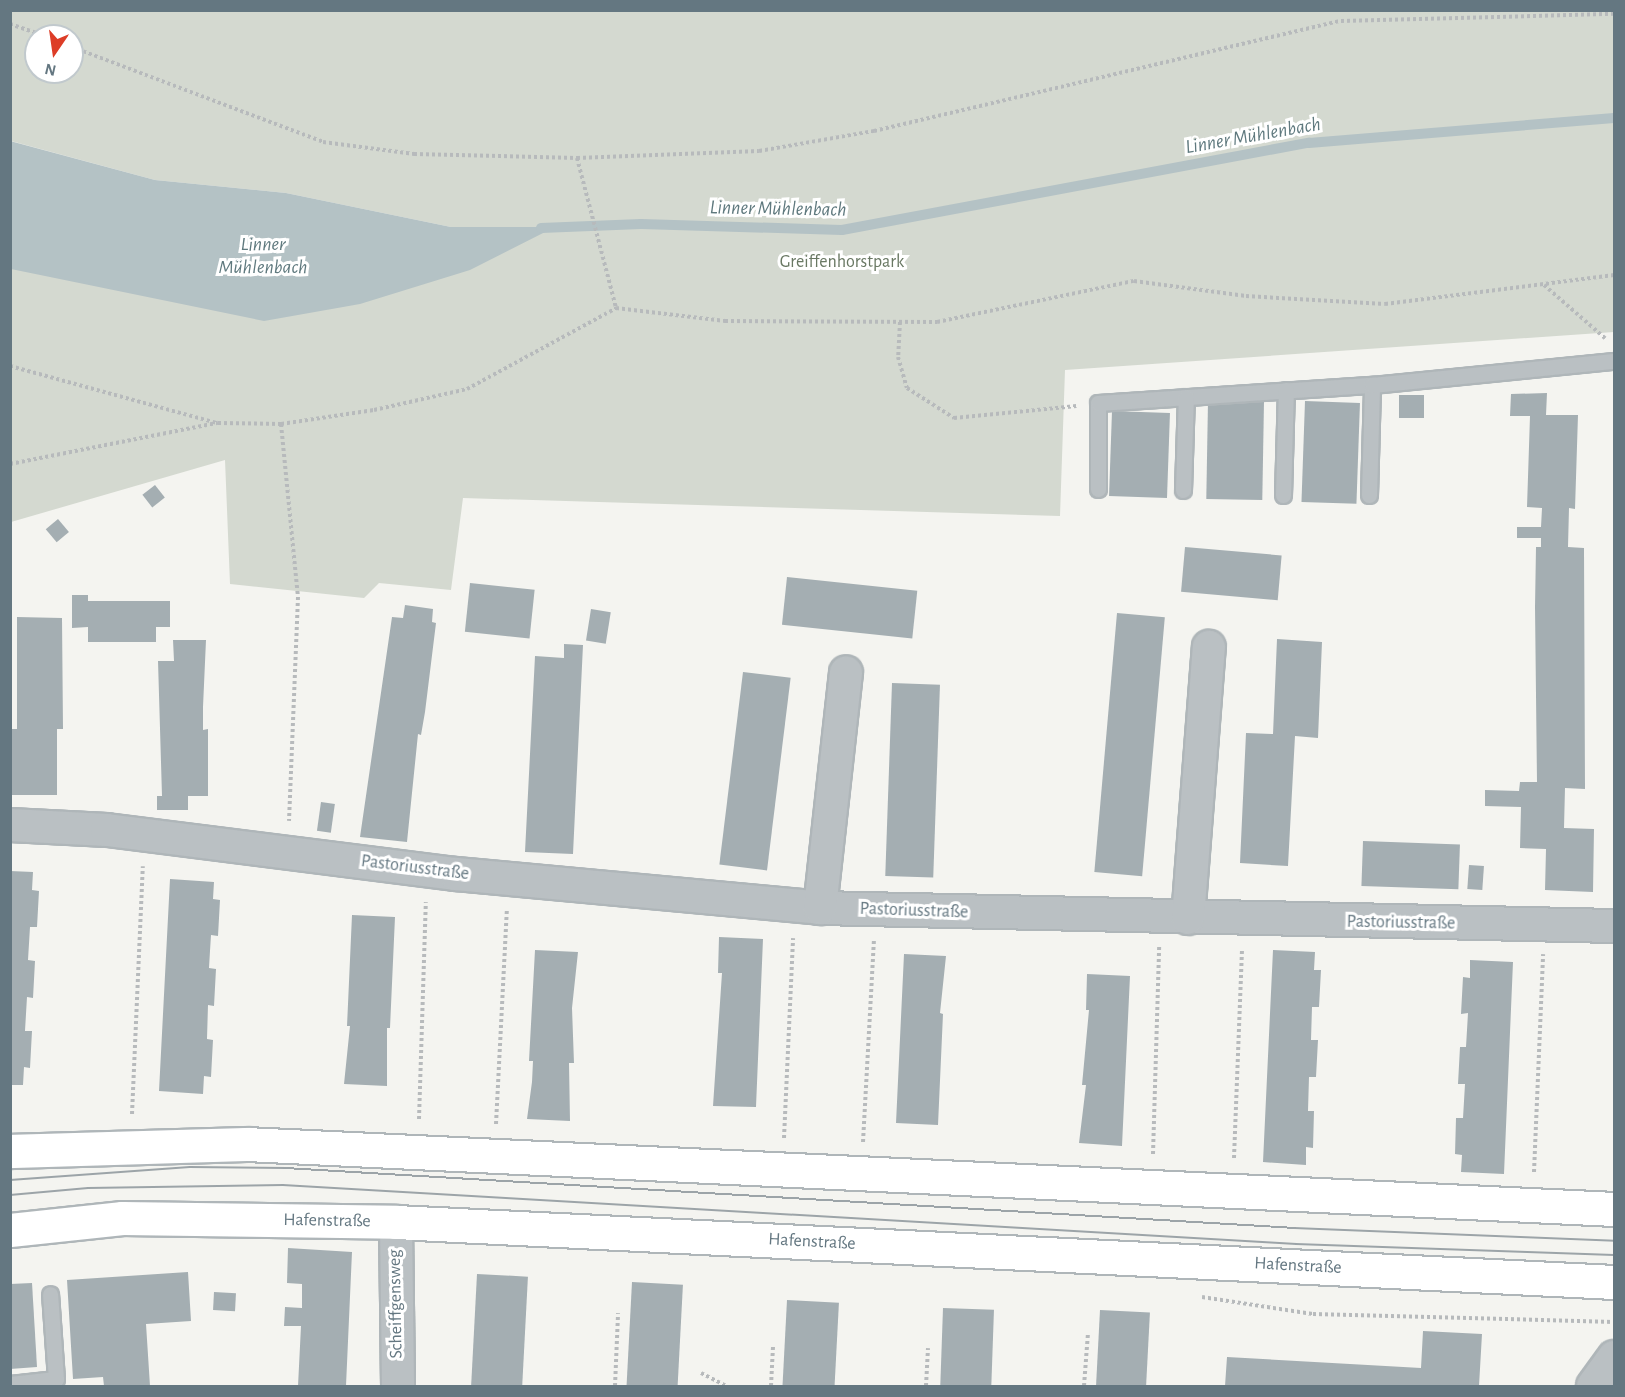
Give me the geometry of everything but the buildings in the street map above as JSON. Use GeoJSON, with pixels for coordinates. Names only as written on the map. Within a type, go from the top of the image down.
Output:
{"type":"FeatureCollection","features":[{"type":"Feature","properties":{"kind":"main road"},"geometry":{"type":"LineString","coordinates":[[10,1151],[246,1144],[1614,1209]]}},
{"type":"Feature","properties":{"kind":"main road","name":"Hafenstraße"},"geometry":{"type":"LineString","coordinates":[[10,1230],[122,1218],[396,1222],[1614,1282]]}},
{"type":"Feature","properties":{"kind":"street"},"geometry":{"type":"LineString","coordinates":[[1174,918],[1209,647]]}},
{"type":"Feature","properties":{"kind":"street"},"geometry":{"type":"LineString","coordinates":[[807,907],[846,672]]}},
{"type":"Feature","properties":{"kind":"street","name":"Pastoriusstraße"},"geometry":{"type":"LineString","coordinates":[[10,825],[144,835],[509,879],[807,907],[1243,920],[1614,926]]}},
{"type":"Feature","properties":{"kind":"street","name":"Scheiffgensweg"},"geometry":{"type":"LineString","coordinates":[[396,1222],[398,1386]]}},
{"type":"Feature","properties":{"kind":"street"},"geometry":{"type":"LineString","coordinates":[[1597,1385],[1614,1357]]}},
{"type":"Feature","properties":{"kind":"lane"},"geometry":{"type":"LineString","coordinates":[[1098,489],[1098,403],[1372,385],[1614,361]]}},
{"type":"Feature","properties":{"kind":"lane"},"geometry":{"type":"LineString","coordinates":[[1369,495],[1372,385]]}},
{"type":"Feature","properties":{"kind":"lane"},"geometry":{"type":"LineString","coordinates":[[1283,495],[1286,390]]}},
{"type":"Feature","properties":{"kind":"lane"},"geometry":{"type":"LineString","coordinates":[[1183,490],[1186,397]]}},
{"type":"Feature","properties":{"kind":"lane"},"geometry":{"type":"LineString","coordinates":[[10,1384],[56,1379],[50,1294]]}},
{"type":"Feature","properties":{"kind":"path"},"geometry":{"type":"LineString","coordinates":[[84,52],[323,142],[414,154],[577,158],[759,151],[851,135],[1341,21],[1614,14]]}},
{"type":"Feature","properties":{"kind":"path"},"geometry":{"type":"LineString","coordinates":[[577,158],[616,308]]}},
{"type":"Feature","properties":{"kind":"path"},"geometry":{"type":"LineString","coordinates":[[10,464],[218,423],[281,424],[374,410],[467,389],[616,308],[725,321],[937,322],[1134,281],[1246,297],[1385,304],[1614,275]]}},
{"type":"Feature","properties":{"kind":"path"},"geometry":{"type":"LineString","coordinates":[[1544,285],[1614,347]]}},
{"type":"Feature","properties":{"kind":"path"},"geometry":{"type":"LineString","coordinates":[[900,322],[897,357],[907,388],[954,418],[1098,403]]}},
{"type":"Feature","properties":{"kind":"path"},"geometry":{"type":"LineString","coordinates":[[10,366],[218,423]]}},
{"type":"Feature","properties":{"kind":"path"},"geometry":{"type":"LineString","coordinates":[[281,424],[298,597],[288,852]]}},
{"type":"Feature","properties":{"kind":"path"},"geometry":{"type":"LineString","coordinates":[[132,1114],[144,835]]}},
{"type":"Feature","properties":{"kind":"path"},"geometry":{"type":"LineString","coordinates":[[418,1123],[427,870]]}},
{"type":"Feature","properties":{"kind":"path"},"geometry":{"type":"LineString","coordinates":[[496,1128],[509,879]]}},
{"type":"Feature","properties":{"kind":"path"},"geometry":{"type":"LineString","coordinates":[[783,1144],[807,907]]}},
{"type":"Feature","properties":{"kind":"path"},"geometry":{"type":"LineString","coordinates":[[863,1149],[875,910]]}},
{"type":"Feature","properties":{"kind":"path"},"geometry":{"type":"LineString","coordinates":[[1153,1167],[1174,918]]}},
{"type":"Feature","properties":{"kind":"path"},"geometry":{"type":"LineString","coordinates":[[1234,1171],[1243,920]]}},
{"type":"Feature","properties":{"kind":"path"},"geometry":{"type":"LineString","coordinates":[[1533,1185],[1545,925]]}},
{"type":"Feature","properties":{"kind":"path"},"geometry":{"type":"LineString","coordinates":[[615,1386],[618,1313]]}},
{"type":"Feature","properties":{"kind":"path"},"geometry":{"type":"LineString","coordinates":[[1084,1386],[1088,1333]]}},
{"type":"Feature","properties":{"kind":"path"},"geometry":{"type":"LineString","coordinates":[[771,1386],[773,1346]]}},
{"type":"Feature","properties":{"kind":"path"},"geometry":{"type":"LineString","coordinates":[[926,1386],[928,1348]]}},
{"type":"Feature","properties":{"kind":"path"},"geometry":{"type":"LineString","coordinates":[[701,1373],[727,1386]]}},
{"type":"Feature","properties":{"kind":"green space","name":"Greiffenhorstpark"},"geometry":{"type":"Polygon","coordinates":[[[11,11],[1614,11],[1614,332],[1065,370],[1060,516],[463,498],[451,590],[379,583],[364,598],[230,584],[225,460],[11,522],[11,269],[553,227],[451,227],[286,193],[155,180],[11,141],[11,11]]]}},
{"type":"Feature","properties":{"kind":"water","name":"Linner Mühlenbach"},"geometry":{"type":"Polygon","coordinates":[[[10,141],[155,180],[286,193],[451,227],[555,227],[470,270],[360,304],[264,321],[11,269],[10,141]]]}},
{"type":"Feature","properties":{"kind":"waterway","name":"Linner Mühlenbach"},"geometry":{"type":"LineString","coordinates":[[541,228],[641,224],[842,230],[1309,143],[1614,118]]}},
{"type":"Feature","properties":{"kind":"tram line"},"geometry":{"type":"LineString","coordinates":[[10,1180],[190,1167],[286,1168],[1295,1228],[1614,1241]]}},
{"type":"Feature","properties":{"kind":"tram line"},"geometry":{"type":"LineString","coordinates":[[10,1195],[88,1188],[283,1185],[1296,1244],[1614,1255]]}}]}
